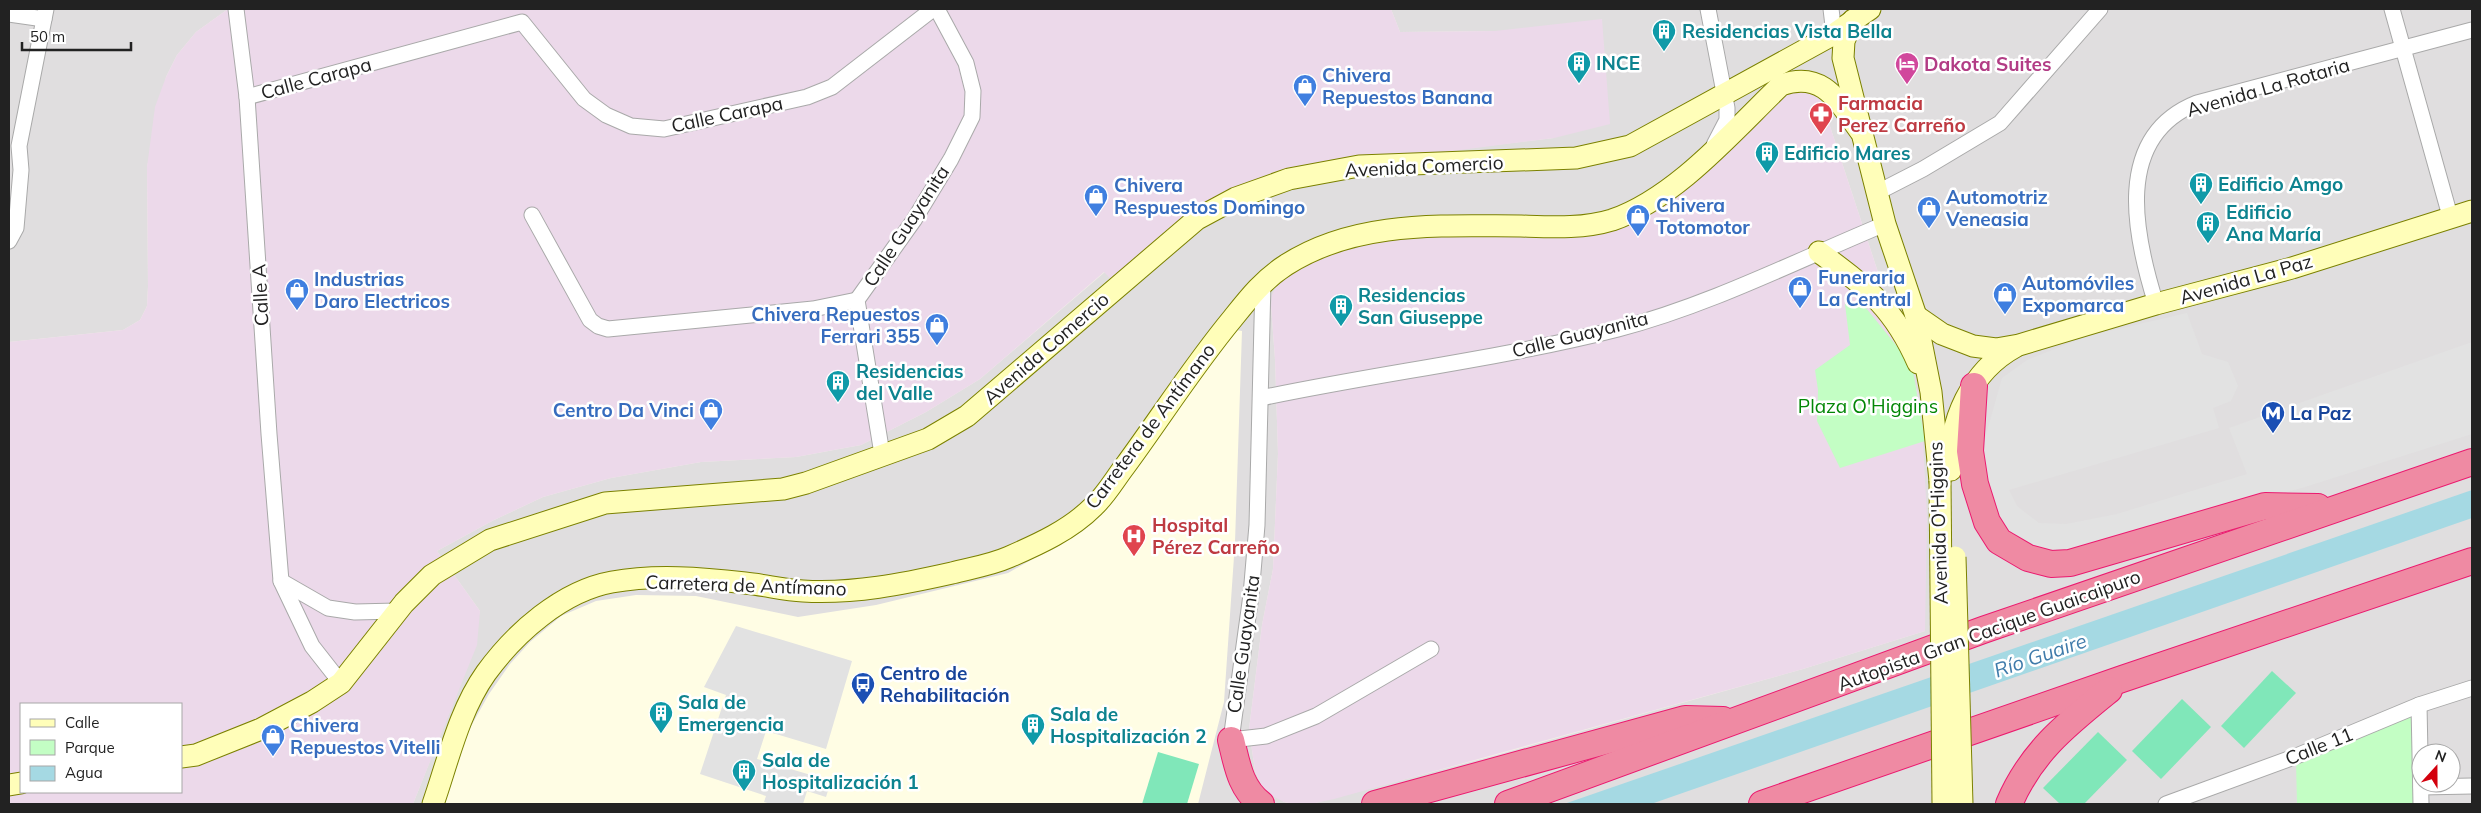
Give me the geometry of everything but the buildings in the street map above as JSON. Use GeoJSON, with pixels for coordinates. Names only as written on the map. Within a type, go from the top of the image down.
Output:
{"type":"FeatureCollection","features":[{"type":"Feature","properties":{"kind":"highway"},"geometry":{"type":"LineString","coordinates":[[1974,386],[1970,451],[1978,491],[1988,522],[1999,542],[2028,558],[2051,564],[2070,563],[2265,506],[2336,508]]}},
{"type":"Feature","properties":{"kind":"highway","name":"Autopista Gran Cacique Guaicaipuro"},"geometry":{"type":"LineString","coordinates":[[1508,804],[1983,630],[2472,462]]}},
{"type":"Feature","properties":{"kind":"highway"},"geometry":{"type":"LineString","coordinates":[[1762,804],[2122,679],[2472,561]]}},
{"type":"Feature","properties":{"kind":"highway"},"geometry":{"type":"LineString","coordinates":[[2009,804],[2024,774],[2047,742],[2122,679]]}},
{"type":"Feature","properties":{"kind":"highway"},"geometry":{"type":"LineString","coordinates":[[1375,804],[1685,720],[1738,720]]}},
{"type":"Feature","properties":{"kind":"highway"},"geometry":{"type":"LineString","coordinates":[[1231,740],[1242,781],[1261,804]]}},
{"type":"Feature","properties":{"kind":"highway"},"geometry":{"type":"LineString","coordinates":[[1809,804],[1882,763]]}},
{"type":"Feature","properties":{"kind":"main road","name":"Avenida Comercio"},"geometry":{"type":"LineString","coordinates":[[182,757],[196,755],[261,729],[312,702],[341,683],[398,611],[432,575],[490,540],[605,503],[783,489],[853,467],[882,454],[928,439],[967,416],[1184,229],[1197,219],[1236,198],[1289,179],[1359,166],[1576,158],[1630,146],[1834,34],[1861,14]]}},
{"type":"Feature","properties":{"kind":"main road","name":"Avenida O'Higgins"},"geometry":{"type":"LineString","coordinates":[[1861,14],[1842,49],[1860,131],[1876,189],[1916,316],[1946,482],[1962,804]]}},
{"type":"Feature","properties":{"kind":"main road","name":"Avenida O'Higgins"},"geometry":{"type":"LineString","coordinates":[[1707,157],[1780,84],[1794,80],[1810,81],[1824,87],[1840,103],[1860,131]]}},
{"type":"Feature","properties":{"kind":"main road","name":"Carretera de Antímano"},"geometry":{"type":"LineString","coordinates":[[432,804],[466,708],[486,674],[523,630],[562,601],[609,582],[633,580],[694,578],[803,591],[848,590],[892,586],[1003,560],[1047,540],[1095,506],[1212,343],[1263,282],[1285,265],[1327,244],[1376,231],[1396,228],[1565,227],[1609,221],[1633,211],[1683,178],[1707,157]]}},
{"type":"Feature","properties":{"kind":"main road","name":"Avenida La Paz"},"geometry":{"type":"LineString","coordinates":[[1916,316],[1942,334],[1973,346],[1996,349],[2020,345],[2156,304],[2292,268],[2450,216],[2472,211]]}},
{"type":"Feature","properties":{"kind":"main road"},"geometry":{"type":"LineString","coordinates":[[1819,252],[1857,279],[1884,305],[1917,359],[1931,392]]}},
{"type":"Feature","properties":{"kind":"main road","name":"Avenida La Paz"},"geometry":{"type":"LineString","coordinates":[[1946,482],[1953,427],[1962,406],[1974,386],[2000,355],[2020,345]]}},
{"type":"Feature","properties":{"kind":"main road","name":"Avenida O'Higgins"},"geometry":{"type":"LineString","coordinates":[[1943,804],[1946,482]]}},
{"type":"Feature","properties":{"kind":"street","name":"Calle A"},"geometry":{"type":"LineString","coordinates":[[236,9],[247,97],[269,434],[281,581]]}},
{"type":"Feature","properties":{"kind":"street","name":"Calle Carapa"},"geometry":{"type":"LineString","coordinates":[[247,97],[522,22],[584,99],[606,115],[631,126],[664,129],[807,97],[832,87],[935,9]]}},
{"type":"Feature","properties":{"kind":"street","name":"Calle Guayanita"},"geometry":{"type":"LineString","coordinates":[[882,454],[857,300],[923,206],[951,159],[972,117],[973,91],[966,63],[935,9]]}},
{"type":"Feature","properties":{"kind":"street"},"geometry":{"type":"LineString","coordinates":[[1707,157],[1727,120],[1727,108],[1708,9]]}},
{"type":"Feature","properties":{"kind":"street"},"geometry":{"type":"LineString","coordinates":[[1831,9],[1834,34]]}},
{"type":"Feature","properties":{"kind":"street"},"geometry":{"type":"LineString","coordinates":[[1876,189],[1886,188],[1923,169],[2000,123],[2100,9]]}},
{"type":"Feature","properties":{"kind":"street"},"geometry":{"type":"LineString","coordinates":[[2392,9],[2450,216]]}},
{"type":"Feature","properties":{"kind":"street"},"geometry":{"type":"LineString","coordinates":[[9,14],[45,14],[14,145],[21,170],[16,228],[9,241]]}},
{"type":"Feature","properties":{"kind":"street","name":"Avenida La Rotaria"},"geometry":{"type":"LineString","coordinates":[[2156,304],[2138,237],[2135,203],[2138,176],[2146,153],[2170,118],[2197,103],[2472,30]]}},
{"type":"Feature","properties":{"kind":"street"},"geometry":{"type":"LineString","coordinates":[[532,215],[590,320],[608,330],[813,309],[857,300]]}},
{"type":"Feature","properties":{"kind":"street","name":"Calle Guayanita"},"geometry":{"type":"LineString","coordinates":[[1261,398],[1316,386],[1480,358],[1619,328],[1708,298],[1886,224]]}},
{"type":"Feature","properties":{"kind":"street","name":"Calle Guayanita"},"geometry":{"type":"LineString","coordinates":[[1231,740],[1251,595],[1257,525],[1263,282]]}},
{"type":"Feature","properties":{"kind":"street"},"geometry":{"type":"LineString","coordinates":[[281,581],[328,608],[355,612],[398,611]]}},
{"type":"Feature","properties":{"kind":"street"},"geometry":{"type":"LineString","coordinates":[[281,581],[312,646],[341,683]]}},
{"type":"Feature","properties":{"kind":"street"},"geometry":{"type":"LineString","coordinates":[[1231,740],[1266,736],[1316,716],[1431,649]]}},
{"type":"Feature","properties":{"kind":"street","name":"Calle 11"},"geometry":{"type":"LineString","coordinates":[[2166,804],[2294,757],[2419,705],[2472,688]]}},
{"type":"Feature","properties":{"kind":"street"},"geometry":{"type":"LineString","coordinates":[[2419,705],[2420,743]]}},
{"type":"Feature","properties":{"kind":"shaded area"},"geometry":{"type":"Polygon","coordinates":[[[9,9],[228,9],[196,32],[177,55],[166,77],[147,167],[147,306],[140,320],[123,330],[9,342],[9,9]]]}},
{"type":"Feature","properties":{"kind":"shaded area"},"geometry":{"type":"Polygon","coordinates":[[[228,9],[1391,9],[1400,32],[1495,31],[1602,19],[1610,124],[1554,138],[1282,173],[1113,281],[1104,272],[980,379],[926,412],[861,445],[796,457],[701,462],[611,478],[543,497],[492,521],[437,551],[480,611],[477,645],[413,804],[9,804],[9,342],[123,330],[140,320],[147,306],[147,167],[155,107],[166,77],[177,55],[196,32],[228,9]]]}},
{"type":"Feature","properties":{"kind":"shaded area"},"geometry":{"type":"Polygon","coordinates":[[[1391,9],[2472,9],[2472,804],[1311,804],[1493,756],[1803,669],[1925,631],[1921,403],[1823,105],[1817,96],[1681,192],[1271,306],[1278,454],[1273,569],[1262,625],[1249,729],[1255,771],[1261,784],[1284,802],[1293,804],[413,804],[462,680],[480,611],[437,551],[492,521],[543,497],[611,478],[701,462],[796,457],[861,445],[926,412],[980,379],[1105,272],[1113,281],[1194,214],[1420,154],[1554,138],[1495,31],[1400,32],[1391,9]]]}},
{"type":"Feature","properties":{"kind":"shaded area"},"geometry":{"type":"Polygon","coordinates":[[[1790,88],[1801,88],[1817,96],[1823,105],[1921,403],[1927,517],[1925,631],[1803,669],[1334,799],[1311,804],[1293,804],[1284,802],[1269,794],[1261,784],[1255,771],[1249,729],[1262,625],[1273,569],[1278,454],[1271,306],[1272,295],[1276,287],[1295,269],[1365,240],[1610,229],[1790,88]]]}},
{"type":"Feature","properties":{"kind":"shaded area"},"geometry":{"type":"Polygon","coordinates":[[[2187,313],[2202,354],[2228,362],[2238,386],[2231,401],[2213,408],[2219,428],[2009,490],[2017,506],[2039,523],[2066,524],[2117,514],[2247,474],[2229,428],[2472,342],[2472,434],[2305,487],[2119,538],[2064,550],[2038,549],[2014,542],[1997,524],[1981,453],[2002,378],[2027,360],[2088,336],[2187,313]]]}},
{"type":"Feature","properties":{"kind":"shaded area","name":"Hospital Pérez Carreño"},"geometry":{"type":"Polygon","coordinates":[[[1231,329],[1242,331],[1235,542],[1224,702],[1198,804],[442,804],[465,737],[489,694],[510,664],[530,642],[561,616],[596,601],[636,595],[696,596],[798,617],[876,605],[1008,573],[1082,531],[1231,329]]]}},
{"type":"Feature","properties":{"kind":"shaded area"},"geometry":{"type":"Polygon","coordinates":[[[736,626],[852,661],[826,749],[766,731],[757,759],[831,781],[826,797],[807,791],[803,804],[771,804],[764,802],[766,796],[700,774],[726,695],[704,687],[736,626]]]}},
{"type":"Feature","properties":{"kind":"green space","name":"Plaza O'Higgins"},"geometry":{"type":"Polygon","coordinates":[[[1862,303],[1912,365],[1925,441],[1840,468],[1817,421],[1818,390],[1815,370],[1850,345],[1845,304],[1862,303]]]}},
{"type":"Feature","properties":{"kind":"green space"},"geometry":{"type":"Polygon","coordinates":[[[2272,671],[2296,693],[2244,748],[2221,726],[2272,671]]]}},
{"type":"Feature","properties":{"kind":"green space"},"geometry":{"type":"Polygon","coordinates":[[[2182,699],[2211,727],[2161,779],[2132,751],[2182,699]]]}},
{"type":"Feature","properties":{"kind":"green space"},"geometry":{"type":"Polygon","coordinates":[[[2417,711],[2418,743],[2411,743],[2411,793],[2420,793],[2420,804],[2297,804],[2296,762],[2417,711]]]}},
{"type":"Feature","properties":{"kind":"green space"},"geometry":{"type":"Polygon","coordinates":[[[2098,732],[2127,760],[2084,804],[2060,804],[2043,788],[2098,732]]]}},
{"type":"Feature","properties":{"kind":"green space"},"geometry":{"type":"Polygon","coordinates":[[[1158,752],[1199,764],[1187,804],[1142,804],[1158,752]]]}},
{"type":"Feature","properties":{"kind":"water","name":"Río Guaire"},"geometry":{"type":"Polygon","coordinates":[[[2472,490],[2472,518],[1651,804],[1564,804],[2472,490]]]}},
{"type":"Feature","properties":{"kind":"place","name":"Residencias Vista Bella"},"geometry":{"type":"Point","coordinates":[1664,52]}},
{"type":"Feature","properties":{"kind":"place","name":"INCE"},"geometry":{"type":"Point","coordinates":[1579,84]}},
{"type":"Feature","properties":{"kind":"place","name":"Dakota Suites"},"geometry":{"type":"Point","coordinates":[1907,85]}},
{"type":"Feature","properties":{"kind":"place","name":"Chivera Repuestos Banana"},"geometry":{"type":"Point","coordinates":[1305,107]}},
{"type":"Feature","properties":{"kind":"place","name":"Farmacia Perez Carreño"},"geometry":{"type":"Point","coordinates":[1821,135]}},
{"type":"Feature","properties":{"kind":"place","name":"Edificio Mares"},"geometry":{"type":"Point","coordinates":[1767,174]}},
{"type":"Feature","properties":{"kind":"place","name":"Edificio Amgo"},"geometry":{"type":"Point","coordinates":[2201,205]}},
{"type":"Feature","properties":{"kind":"place","name":"Chivera Respuestos Domingo"},"geometry":{"type":"Point","coordinates":[1096,217]}},
{"type":"Feature","properties":{"kind":"place","name":"Automotriz Veneasia"},"geometry":{"type":"Point","coordinates":[1929,229]}},
{"type":"Feature","properties":{"kind":"place","name":"Chivera Totomotor"},"geometry":{"type":"Point","coordinates":[1638,237]}},
{"type":"Feature","properties":{"kind":"place","name":"Edificio Ana María"},"geometry":{"type":"Point","coordinates":[2208,244]}},
{"type":"Feature","properties":{"kind":"place","name":"Funeraria La Central"},"geometry":{"type":"Point","coordinates":[1800,309]}},
{"type":"Feature","properties":{"kind":"place","name":"Industrias Daro Electricos"},"geometry":{"type":"Point","coordinates":[297,311]}},
{"type":"Feature","properties":{"kind":"place","name":"Automóviles Expomarca"},"geometry":{"type":"Point","coordinates":[2005,315]}},
{"type":"Feature","properties":{"kind":"place","name":"Residencias San Giuseppe"},"geometry":{"type":"Point","coordinates":[1341,327]}},
{"type":"Feature","properties":{"kind":"place","name":"Chivera Repuestos Ferrari 355"},"geometry":{"type":"Point","coordinates":[937,346]}},
{"type":"Feature","properties":{"kind":"place","name":"Residencias del Valle"},"geometry":{"type":"Point","coordinates":[838,403]}},
{"type":"Feature","properties":{"kind":"place","name":"Centro Da Vinci"},"geometry":{"type":"Point","coordinates":[711,431]}},
{"type":"Feature","properties":{"kind":"place","name":"La Paz"},"geometry":{"type":"Point","coordinates":[2273,434]}},
{"type":"Feature","properties":{"kind":"place","name":"Hospital Pérez Carreño"},"geometry":{"type":"Point","coordinates":[1134,557]}},
{"type":"Feature","properties":{"kind":"place","name":"Centro de Rehabilitación"},"geometry":{"type":"Point","coordinates":[863,705]}},
{"type":"Feature","properties":{"kind":"place","name":"Sala de Emergencia"},"geometry":{"type":"Point","coordinates":[661,734]}},
{"type":"Feature","properties":{"kind":"place","name":"Sala de Hospitalización 2"},"geometry":{"type":"Point","coordinates":[1033,746]}},
{"type":"Feature","properties":{"kind":"place","name":"Chivera Repuestos Vitelli"},"geometry":{"type":"Point","coordinates":[273,757]}},
{"type":"Feature","properties":{"kind":"place","name":"Sala de Hospitalización 1"},"geometry":{"type":"Point","coordinates":[744,792]}}]}
